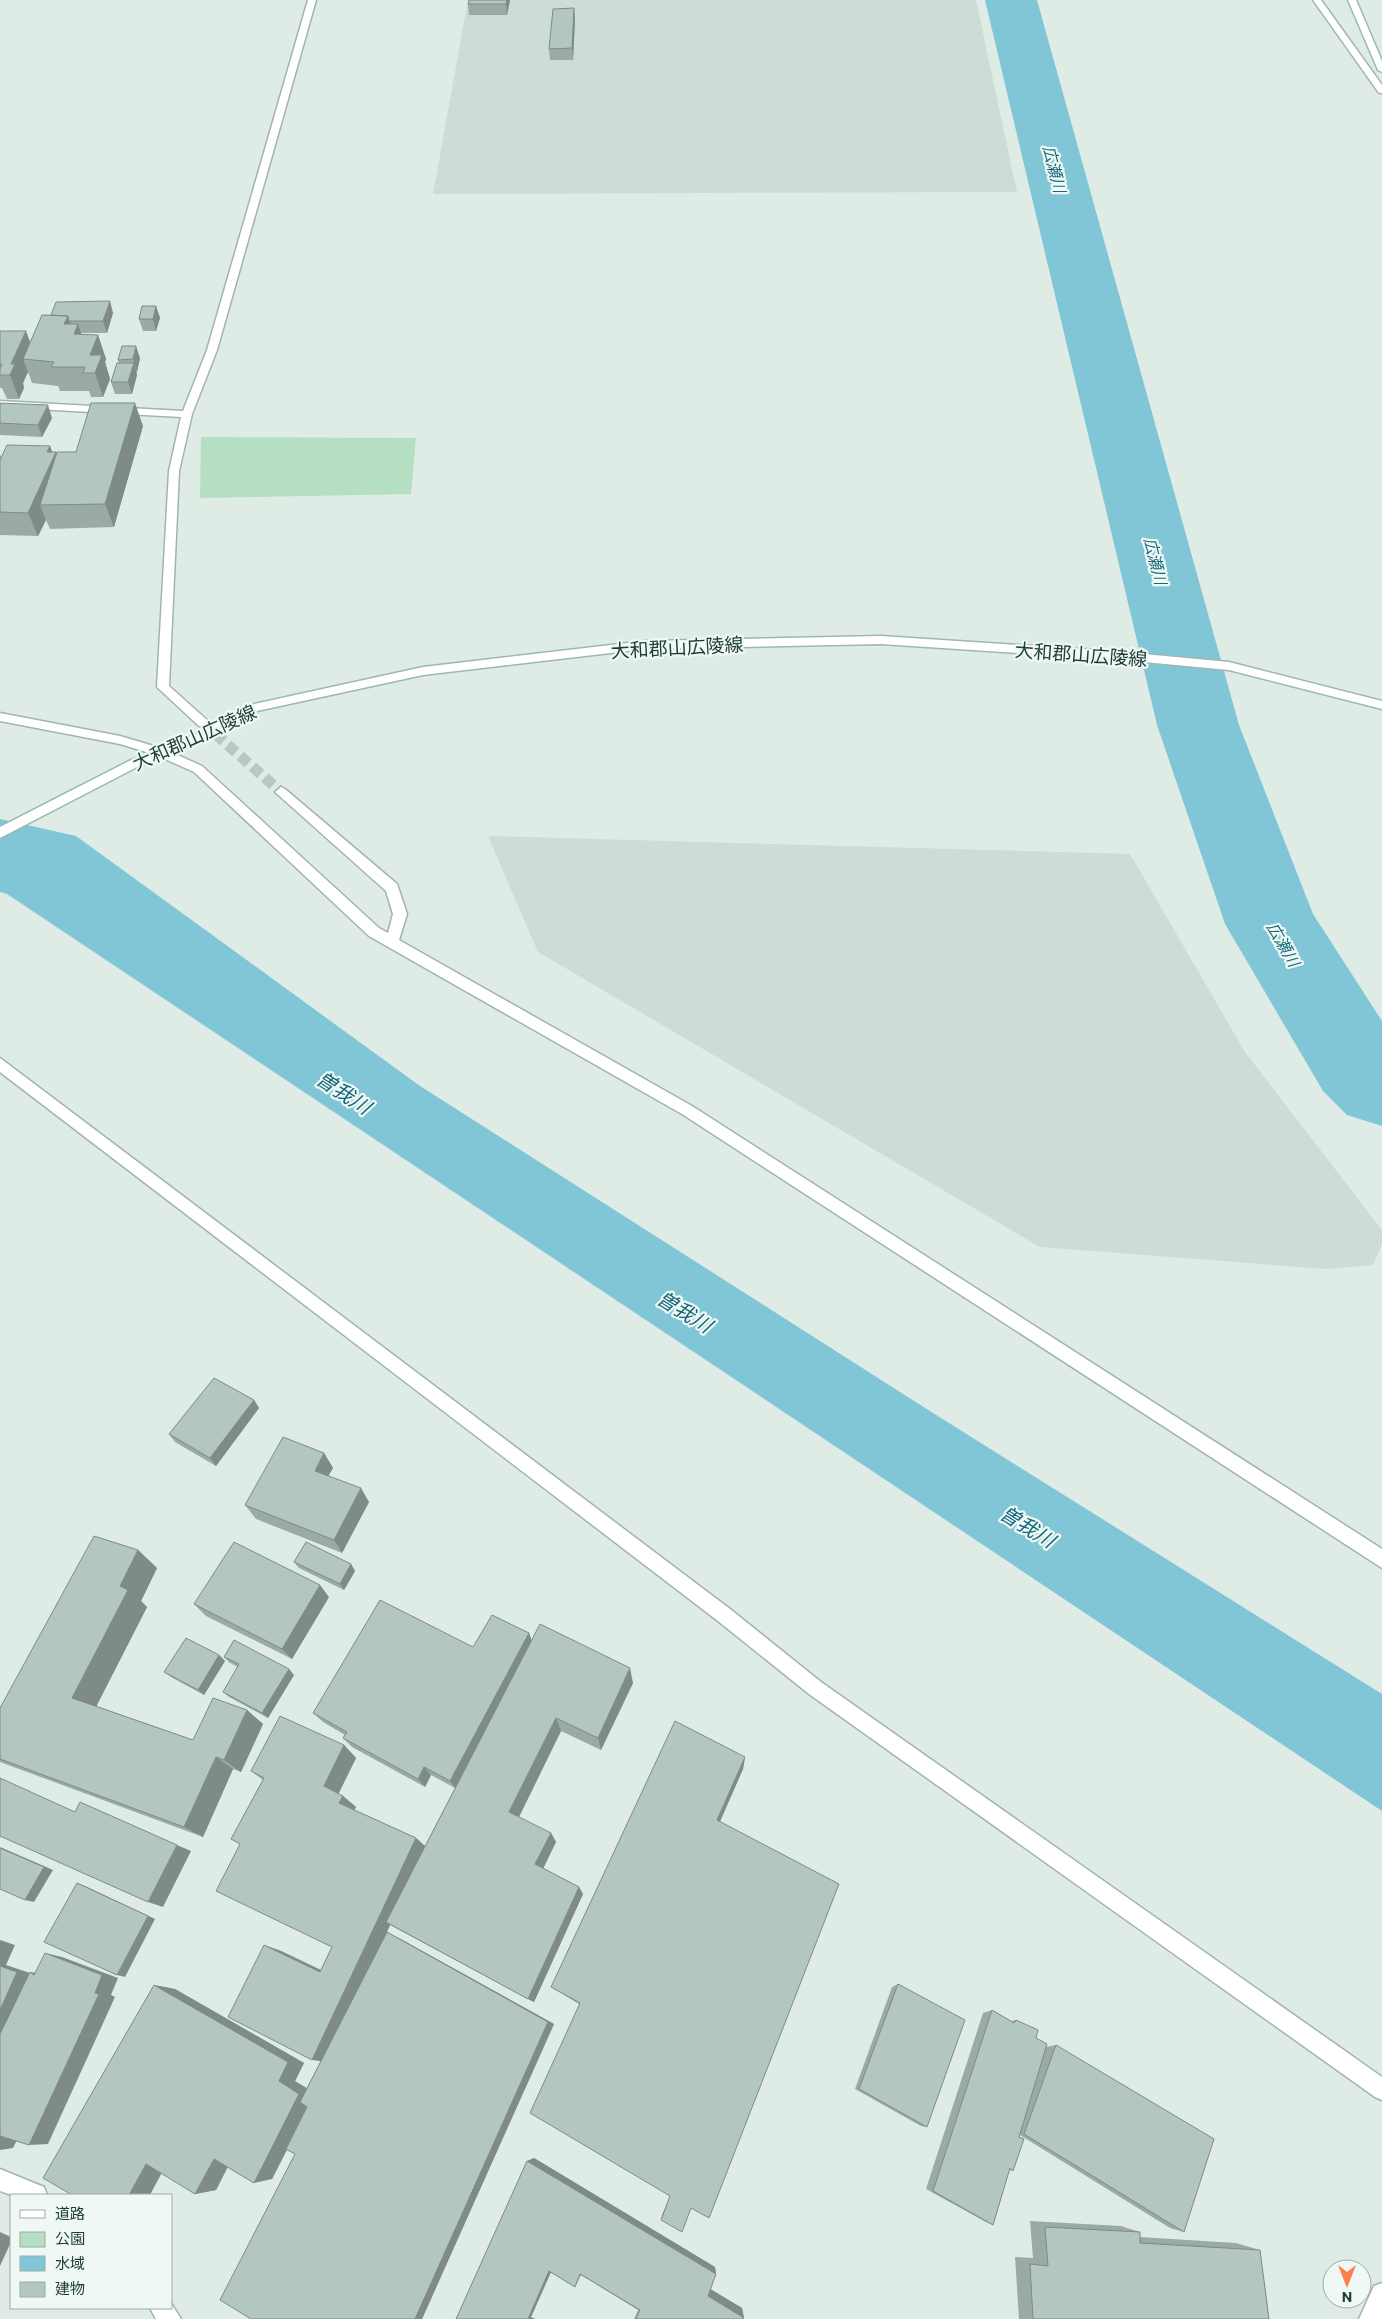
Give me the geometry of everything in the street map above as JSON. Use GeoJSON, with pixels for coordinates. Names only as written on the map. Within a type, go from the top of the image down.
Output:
{"type":"FeatureCollection","features":[{"type":"Feature","properties":{"kind":"street"},"geometry":{"type":"LineString","coordinates":[[203,723],[163,687],[174,471],[187,414],[212,350],[312,0]]}},
{"type":"Feature","properties":{"kind":"street"},"geometry":{"type":"LineString","coordinates":[[1317,0],[1382,91]]}},
{"type":"Feature","properties":{"kind":"street"},"geometry":{"type":"LineString","coordinates":[[1352,0],[1382,70]]}},
{"type":"Feature","properties":{"kind":"street"},"geometry":{"type":"LineString","coordinates":[[0,404],[187,414]]}},
{"type":"Feature","properties":{"kind":"street","name":"大和郡山広陵線"},"geometry":{"type":"LineString","coordinates":[[0,833],[133,764],[203,736],[254,708],[424,671],[645,645],[881,640],[1112,655],[1229,666],[1382,705]]}},
{"type":"Feature","properties":{"kind":"street"},"geometry":{"type":"LineString","coordinates":[[0,717],[120,740],[160,752],[198,769],[374,932],[686,1110],[1382,1559]]}},
{"type":"Feature","properties":{"kind":"street"},"geometry":{"type":"LineString","coordinates":[[281,792],[392,888],[400,914],[392,942]]}},
{"type":"Feature","properties":{"kind":"street"},"geometry":{"type":"LineString","coordinates":[[0,1064],[724,1615],[815,1688],[1382,2090]]}},
{"type":"Feature","properties":{"kind":"street"},"geometry":{"type":"LineString","coordinates":[[0,2180],[34,2194]]}},
{"type":"Feature","properties":{"kind":"street"},"geometry":{"type":"LineString","coordinates":[[1370,2319],[1382,2294]]}},
{"type":"Feature","properties":{"kind":"street"},"geometry":{"type":"LineString","coordinates":[[162,2309],[170,2319]]}},
{"type":"Feature","properties":{"kind":"shaded area"},"geometry":{"type":"Polygon","coordinates":[[[468,0],[976,0],[1017,192],[433,194],[468,0]]]}},
{"type":"Feature","properties":{"kind":"shaded area"},"geometry":{"type":"Polygon","coordinates":[[[488,836],[1130,854],[1245,1052],[1382,1230],[1382,1244],[1373,1265],[1326,1269],[1040,1247],[538,952],[488,836]]]}},
{"type":"Feature","properties":{"kind":"green space"},"geometry":{"type":"Polygon","coordinates":[[[201,437],[416,438],[411,494],[200,498],[201,437]]]}},
{"type":"Feature","properties":{"kind":"water","name":"曽我川"},"geometry":{"type":"Polygon","coordinates":[[[0,819],[76,836],[420,1086],[933,1413],[1382,1694],[1382,1811],[7,894],[0,892],[0,819]]]}},
{"type":"Feature","properties":{"kind":"building"},"geometry":{"type":"Polygon","coordinates":[[[469,0],[507,0],[506,4],[468,4],[469,0]]]}},
{"type":"Feature","properties":{"kind":"building"},"geometry":{"type":"Polygon","coordinates":[[[574,8],[572,48],[549,49],[553,9],[574,8]]]}},
{"type":"Feature","properties":{"kind":"building"},"geometry":{"type":"Polygon","coordinates":[[[110,301],[103,321],[69,321],[68,316],[51,315],[56,302],[110,301]]]}},
{"type":"Feature","properties":{"kind":"building"},"geometry":{"type":"Polygon","coordinates":[[[142,306],[156,306],[153,319],[139,319],[142,306]]]}},
{"type":"Feature","properties":{"kind":"building"},"geometry":{"type":"Polygon","coordinates":[[[42,315],[68,316],[64,324],[78,324],[74,334],[98,335],[90,355],[102,355],[95,373],[83,373],[85,367],[51,367],[54,362],[23,359],[42,315]]]}},
{"type":"Feature","properties":{"kind":"building"},"geometry":{"type":"Polygon","coordinates":[[[0,331],[26,331],[11,364],[15,364],[10,375],[0,375],[2,364],[0,364],[0,331]]]}},
{"type":"Feature","properties":{"kind":"building"},"geometry":{"type":"Polygon","coordinates":[[[122,346],[136,346],[133,359],[118,360],[122,346]]]}},
{"type":"Feature","properties":{"kind":"building"},"geometry":{"type":"Polygon","coordinates":[[[117,363],[134,363],[128,382],[111,382],[117,363]]]}},
{"type":"Feature","properties":{"kind":"building"},"geometry":{"type":"Polygon","coordinates":[[[0,403],[48,405],[38,425],[0,423],[0,403]]]}},
{"type":"Feature","properties":{"kind":"building"},"geometry":{"type":"Polygon","coordinates":[[[91,403],[135,403],[105,504],[40,505],[57,452],[76,452],[91,403]]]}},
{"type":"Feature","properties":{"kind":"building"},"geometry":{"type":"Polygon","coordinates":[[[7,445],[50,446],[47,452],[56,452],[28,513],[0,512],[0,460],[7,445]]]}},
{"type":"Feature","properties":{"kind":"building"},"geometry":{"type":"Polygon","coordinates":[[[214,1378],[254,1400],[210,1458],[169,1434],[214,1378]]]}},
{"type":"Feature","properties":{"kind":"building"},"geometry":{"type":"Polygon","coordinates":[[[283,1437],[324,1453],[315,1471],[361,1488],[334,1540],[245,1505],[283,1437]]]}},
{"type":"Feature","properties":{"kind":"building"},"geometry":{"type":"Polygon","coordinates":[[[94,1536],[138,1550],[120,1586],[128,1590],[72,1698],[193,1740],[213,1698],[247,1710],[224,1760],[216,1757],[184,1827],[0,1759],[0,1708],[94,1536]]]}},
{"type":"Feature","properties":{"kind":"building"},"geometry":{"type":"Polygon","coordinates":[[[234,1542],[320,1585],[282,1649],[194,1604],[234,1542]]]}},
{"type":"Feature","properties":{"kind":"building"},"geometry":{"type":"Polygon","coordinates":[[[306,1542],[351,1564],[340,1584],[294,1562],[306,1542]]]}},
{"type":"Feature","properties":{"kind":"building"},"geometry":{"type":"Polygon","coordinates":[[[380,1600],[473,1647],[492,1615],[529,1633],[450,1781],[424,1767],[418,1779],[343,1738],[347,1732],[313,1713],[380,1600]]]}},
{"type":"Feature","properties":{"kind":"building"},"geometry":{"type":"Polygon","coordinates":[[[540,1624],[630,1668],[598,1738],[556,1718],[509,1812],[551,1833],[535,1864],[579,1887],[528,1999],[386,1922],[540,1624]]]}},
{"type":"Feature","properties":{"kind":"building"},"geometry":{"type":"Polygon","coordinates":[[[186,1638],[219,1655],[198,1690],[164,1672],[186,1638]]]}},
{"type":"Feature","properties":{"kind":"building"},"geometry":{"type":"Polygon","coordinates":[[[234,1640],[289,1669],[262,1713],[223,1692],[239,1664],[224,1657],[234,1640]]]}},
{"type":"Feature","properties":{"kind":"building"},"geometry":{"type":"Polygon","coordinates":[[[280,1716],[344,1745],[324,1786],[343,1796],[339,1803],[416,1838],[312,2060],[228,2017],[264,1945],[320,1972],[332,1947],[216,1891],[240,1844],[231,1839],[264,1778],[251,1771],[280,1716]]]}},
{"type":"Feature","properties":{"kind":"building"},"geometry":{"type":"Polygon","coordinates":[[[675,1721],[745,1757],[717,1820],[839,1884],[709,2218],[691,2208],[682,2232],[661,2220],[670,2196],[530,2113],[580,2003],[551,1987],[675,1721]]]}},
{"type":"Feature","properties":{"kind":"building"},"geometry":{"type":"Polygon","coordinates":[[[0,1778],[75,1812],[80,1802],[177,1845],[148,1902],[0,1836],[0,1778]]]}},
{"type":"Feature","properties":{"kind":"building"},"geometry":{"type":"Polygon","coordinates":[[[0,1848],[44,1867],[25,1900],[0,1889],[0,1848]]]}},
{"type":"Feature","properties":{"kind":"building"},"geometry":{"type":"Polygon","coordinates":[[[77,1883],[148,1916],[117,1975],[44,1942],[77,1883]]]}},
{"type":"Feature","properties":{"kind":"building"},"geometry":{"type":"Polygon","coordinates":[[[387,1932],[548,2022],[415,2319],[251,2319],[220,2300],[295,2154],[286,2149],[307,2107],[300,2102],[387,1932]]]}},
{"type":"Feature","properties":{"kind":"building"},"geometry":{"type":"Polygon","coordinates":[[[45,1953],[102,1975],[95,1993],[99,1994],[29,2145],[0,2136],[0,2034],[30,1972],[34,1975],[45,1953]]]}},
{"type":"Feature","properties":{"kind":"building"},"geometry":{"type":"Polygon","coordinates":[[[0,1966],[17,1972],[0,2010],[0,1966]]]}},
{"type":"Feature","properties":{"kind":"building"},"geometry":{"type":"Polygon","coordinates":[[[898,1984],[965,2020],[927,2127],[859,2089],[898,1984]]]}},
{"type":"Feature","properties":{"kind":"building"},"geometry":{"type":"Polygon","coordinates":[[[154,1985],[288,2062],[279,2081],[299,2094],[254,2183],[214,2159],[195,2194],[146,2164],[130,2194],[70,2194],[43,2178],[154,1985]]]}},
{"type":"Feature","properties":{"kind":"building"},"geometry":{"type":"Polygon","coordinates":[[[992,2010],[1014,2023],[1016,2020],[1038,2030],[1036,2038],[1047,2044],[1019,2137],[1024,2139],[1013,2171],[1010,2168],[993,2225],[933,2191],[992,2010]]]}},
{"type":"Feature","properties":{"kind":"building"},"geometry":{"type":"Polygon","coordinates":[[[1056,2045],[1214,2139],[1184,2232],[1024,2134],[1056,2045]]]}},
{"type":"Feature","properties":{"kind":"building"},"geometry":{"type":"Polygon","coordinates":[[[527,2161],[716,2274],[708,2296],[744,2318],[636,2319],[640,2310],[580,2274],[575,2287],[549,2271],[528,2319],[456,2319],[527,2161]]]}},
{"type":"Feature","properties":{"kind":"building"},"geometry":{"type":"Polygon","coordinates":[[[1045,2227],[1140,2232],[1140,2243],[1260,2250],[1269,2319],[1033,2319],[1030,2264],[1048,2266],[1045,2227]]]}},
{"type":"Feature","properties":{"kind":"waterway","name":"広瀬川"},"geometry":{"type":"LineString","coordinates":[[1011,0],[1198,725],[1271,924],[1357,1063],[1382,1086]]}},
{"type":"Feature","properties":{"kind":"tunnel"},"geometry":{"type":"LineString","coordinates":[[203,723],[281,792]]}}]}
